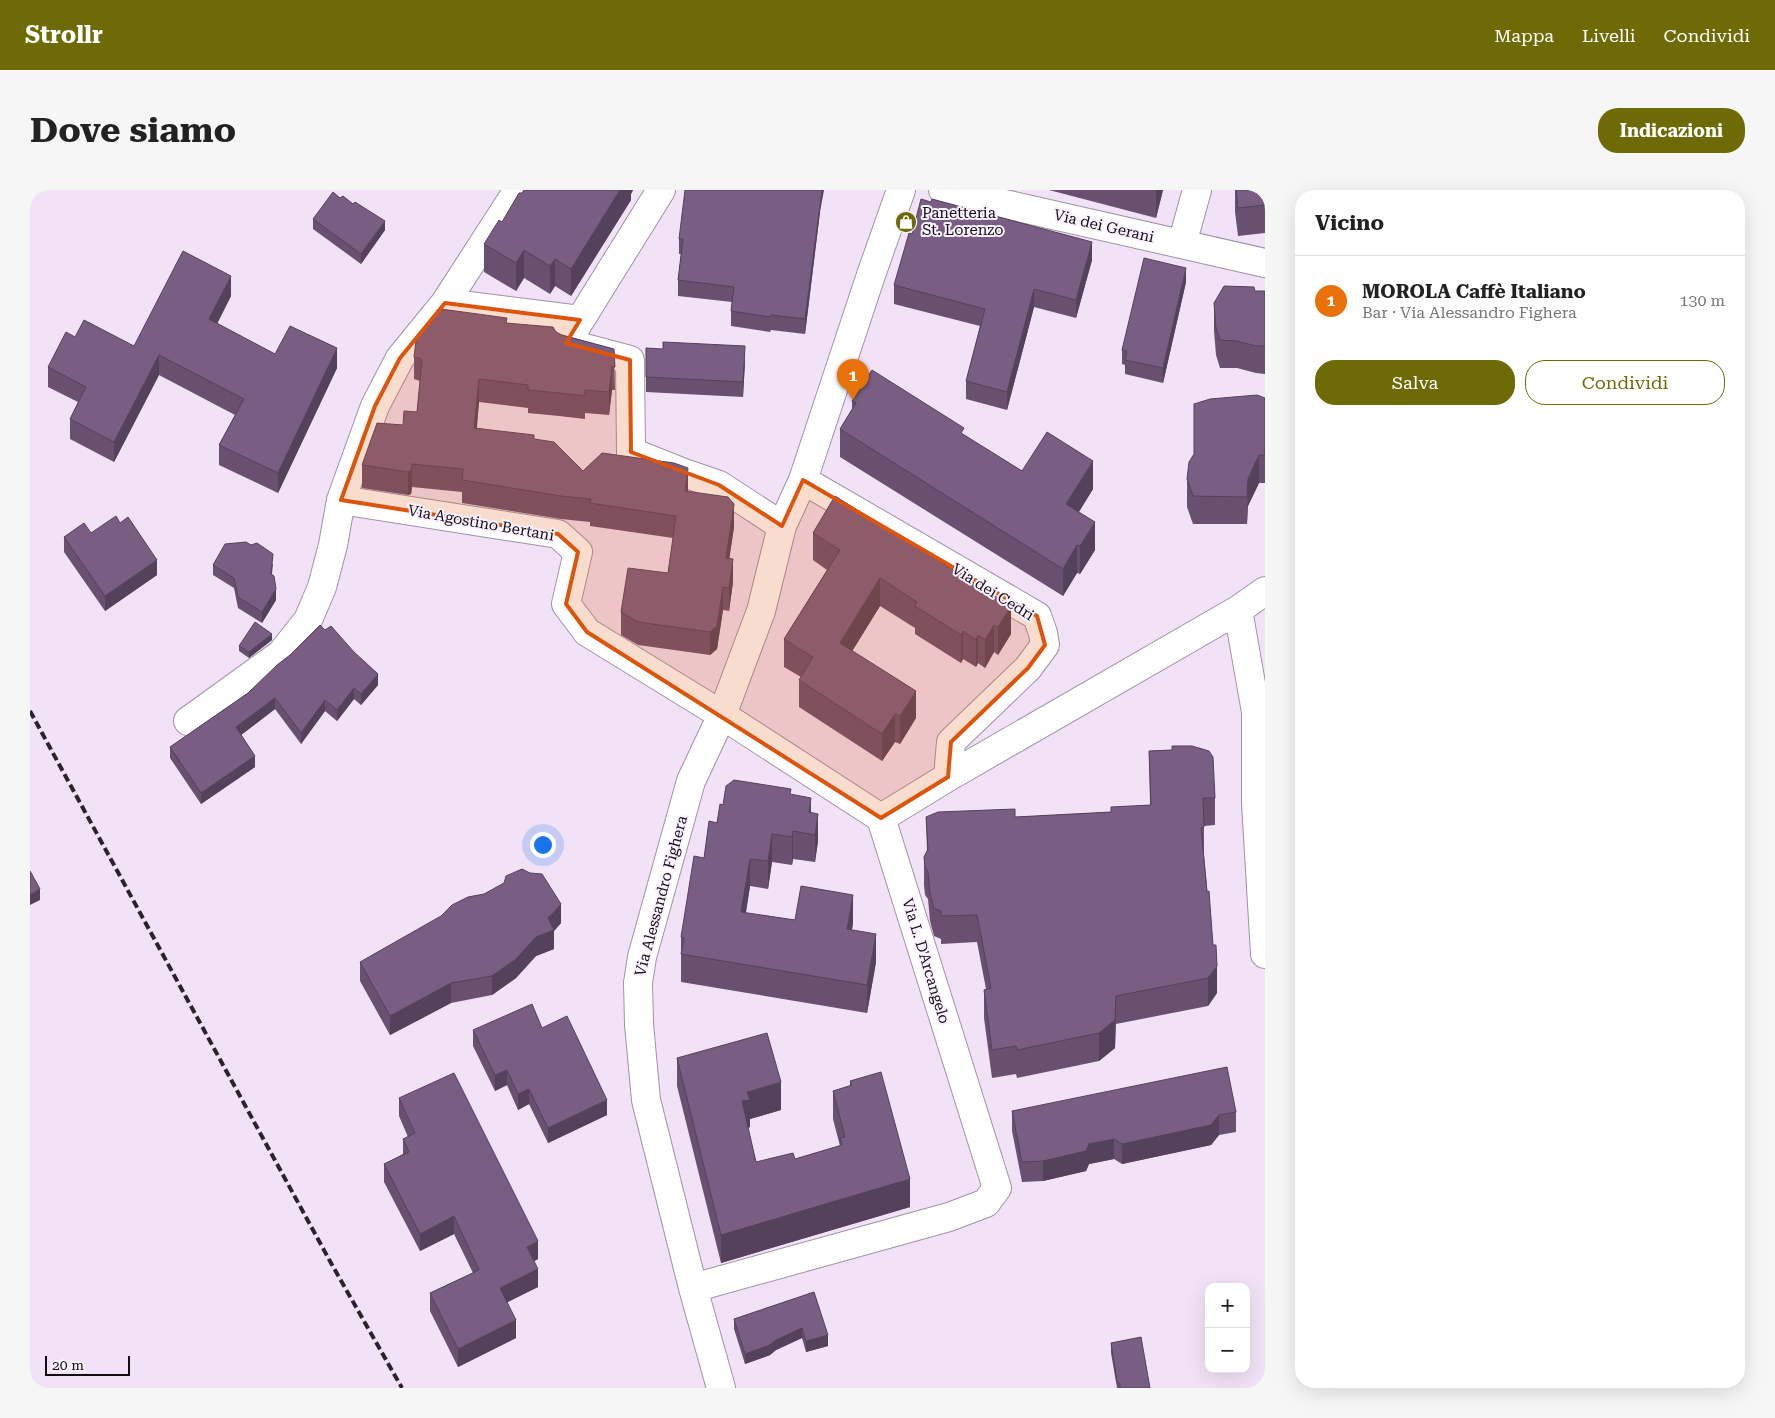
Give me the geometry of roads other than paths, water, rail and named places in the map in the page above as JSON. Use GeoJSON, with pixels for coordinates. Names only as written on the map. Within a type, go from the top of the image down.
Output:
{"type":"FeatureCollection","features":[{"type":"Feature","properties":{"kind":"street"},"geometry":{"type":"LineString","coordinates":[[188,721],[281,654],[308,620],[322,587],[333,546],[341,500],[375,406],[400,358],[444,303],[518,190]]}},
{"type":"Feature","properties":{"kind":"street"},"geometry":{"type":"LineString","coordinates":[[660,190],[566,343],[630,360],[631,452],[719,485],[782,526]]}},
{"type":"Feature","properties":{"kind":"street","name":"Via Alessandro Fighera"},"geometry":{"type":"LineString","coordinates":[[721,1388],[693,1288],[646,1100],[638,1024],[638,983],[642,958],[691,781],[722,716],[760,611],[782,526],[803,480],[901,190]]}},
{"type":"Feature","properties":{"kind":"street","name":"Via dei Gerani"},"geometry":{"type":"LineString","coordinates":[[943,190],[1265,263]]}},
{"type":"Feature","properties":{"kind":"street"},"geometry":{"type":"LineString","coordinates":[[1182,244],[1197,190]]}},
{"type":"Feature","properties":{"kind":"street"},"geometry":{"type":"LineString","coordinates":[[444,303],[580,320]]}},
{"type":"Feature","properties":{"kind":"street","name":"Via dei Cedri"},"geometry":{"type":"LineString","coordinates":[[803,480],[1037,616],[1045,645],[1028,668],[951,742],[948,777]]}},
{"type":"Feature","properties":{"kind":"street","name":"Via Agostino Bertani"},"geometry":{"type":"LineString","coordinates":[[341,500],[558,534],[578,552],[566,604],[588,632],[722,716]]}},
{"type":"Feature","properties":{"kind":"street"},"geometry":{"type":"LineString","coordinates":[[722,716],[881,818],[948,777],[1238,610],[1265,591]]}},
{"type":"Feature","properties":{"kind":"street"},"geometry":{"type":"LineString","coordinates":[[1238,610],[1256,712],[1256,803],[1265,954]]}},
{"type":"Feature","properties":{"kind":"street","name":"Via L. D'Arcangelo"},"geometry":{"type":"LineString","coordinates":[[693,1288],[949,1216],[986,1203],[997,1188],[881,818]]}},
{"type":"Feature","properties":{"kind":"railway"},"geometry":{"type":"LineString","coordinates":[[30,711],[331,1263],[402,1388]]}},
{"type":"Feature","properties":{"kind":"place","name":"Panetteria St. Lorenzo"},"geometry":{"type":"Point","coordinates":[906,222]}},
{"type":"Feature","properties":{"kind":"place","name":"MOROLA Caffè Italiano"},"geometry":{"type":"Point","coordinates":[853,400]}}]}
